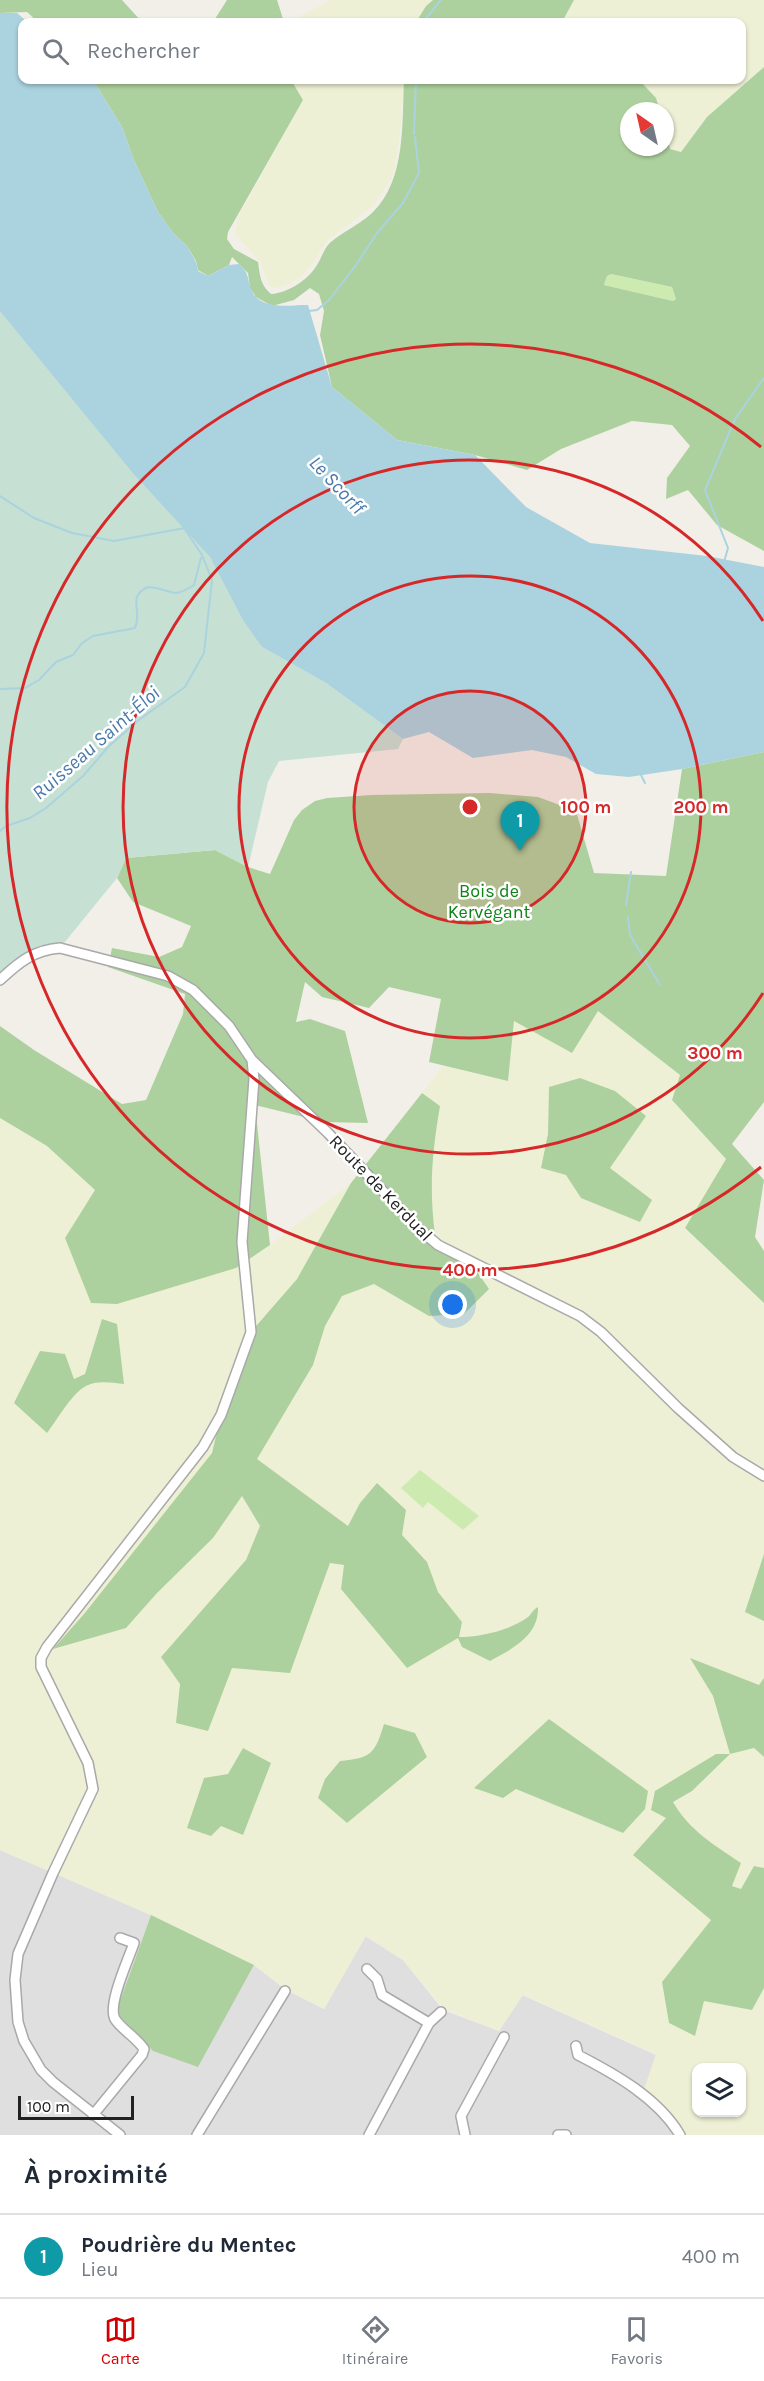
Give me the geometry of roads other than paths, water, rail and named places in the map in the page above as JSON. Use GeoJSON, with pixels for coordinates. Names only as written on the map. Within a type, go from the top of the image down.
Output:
{"type":"FeatureCollection","features":[{"type":"Feature","properties":{"kind":"street","name":"Route de Kerdual"},"geometry":{"type":"LineString","coordinates":[[0,980],[31,955],[46,949],[60,948],[168,976],[193,990],[229,1026],[252,1060],[328,1132],[417,1227],[438,1245],[580,1316],[602,1332],[678,1408],[733,1457],[764,1476]]}},
{"type":"Feature","properties":{"kind":"street"},"geometry":{"type":"LineString","coordinates":[[120,2135],[41,2070],[24,2041],[18,2022],[15,1980],[18,1954],[93,1789],[88,1763],[44,1675],[41,1658],[207,1440],[221,1415],[249,1339],[251,1320],[242,1242],[254,1078],[252,1060]]}},
{"type":"Feature","properties":{"kind":"street"},"geometry":{"type":"LineString","coordinates":[[93,2115],[142,2055],[144,2049],[115,2019],[113,2012],[115,1998],[134,1943],[120,1938]]}},
{"type":"Feature","properties":{"kind":"street"},"geometry":{"type":"LineString","coordinates":[[367,1969],[377,1979],[382,1995],[429,2023]]}},
{"type":"Feature","properties":{"kind":"street"},"geometry":{"type":"LineString","coordinates":[[197,2135],[285,1991]]}},
{"type":"Feature","properties":{"kind":"street"},"geometry":{"type":"LineString","coordinates":[[369,2135],[429,2023],[441,2012]]}},
{"type":"Feature","properties":{"kind":"street"},"geometry":{"type":"LineString","coordinates":[[465,2135],[461,2116],[504,2037]]}},
{"type":"Feature","properties":{"kind":"street"},"geometry":{"type":"LineString","coordinates":[[576,2046],[578,2055],[616,2074],[642,2095],[672,2121],[680,2135]]}},
{"type":"Feature","properties":{"kind":"street"},"geometry":{"type":"LineString","coordinates":[[558,2135],[566,2135]]}},
{"type":"Feature","properties":{"kind":"water","name":"Le Scorff"},"geometry":{"type":"Polygon","coordinates":[[[0,13],[17,13],[23,18],[18,18],[18,84],[95,84],[122,127],[133,158],[158,212],[173,233],[187,246],[198,271],[208,276],[229,265],[239,264],[246,273],[255,296],[261,301],[284,306],[308,305],[332,387],[397,440],[475,455],[526,507],[590,543],[707,556],[764,567],[764,752],[629,777],[596,774],[566,757],[532,750],[473,758],[429,732],[403,739],[326,683],[262,647],[243,620],[210,557],[132,472],[0,311],[0,13]]]}},
{"type":"Feature","properties":{"kind":"waterway"},"geometry":{"type":"LineString","coordinates":[[426,18],[441,0]]}},
{"type":"Feature","properties":{"kind":"waterway"},"geometry":{"type":"LineString","coordinates":[[414,134],[416,84]]}},
{"type":"Feature","properties":{"kind":"waterway"},"geometry":{"type":"LineString","coordinates":[[309,311],[317,310],[329,300],[377,233],[403,203],[419,173],[415,137]]}},
{"type":"Feature","properties":{"kind":"waterway"},"geometry":{"type":"LineString","coordinates":[[724,562],[728,548],[705,490],[735,419],[764,378]]}},
{"type":"Feature","properties":{"kind":"waterway"},"geometry":{"type":"LineString","coordinates":[[0,496],[34,518],[72,533],[114,541],[185,528]]}},
{"type":"Feature","properties":{"kind":"waterway","name":"Ruisseau Saint-Éloi"},"geometry":{"type":"LineString","coordinates":[[0,831],[46,808],[83,776],[109,746],[140,719],[185,687],[204,653],[212,580],[202,555],[184,528]]}},
{"type":"Feature","properties":{"kind":"waterway"},"geometry":{"type":"LineString","coordinates":[[0,689],[25,688],[39,680],[56,662],[73,655],[82,643],[93,636],[135,628],[136,600],[141,591],[148,587],[175,593],[186,590],[194,585],[201,558]]}},
{"type":"Feature","properties":{"kind":"waterway"},"geometry":{"type":"LineString","coordinates":[[641,775],[645,783]]}},
{"type":"Feature","properties":{"kind":"waterway"},"geometry":{"type":"LineString","coordinates":[[626,905],[631,872]]}},
{"type":"Feature","properties":{"kind":"waterway"},"geometry":{"type":"LineString","coordinates":[[628,917],[630,935],[660,985]]}},
{"type":"Feature","properties":{"kind":"place","name":"Poudrière du Mentec"},"geometry":{"type":"Point","coordinates":[520,851]}},
{"type":"Feature","properties":{"kind":"park label","name":"Bois de Kervégant"},"geometry":{"type":"Point","coordinates":[489,901]}}]}
